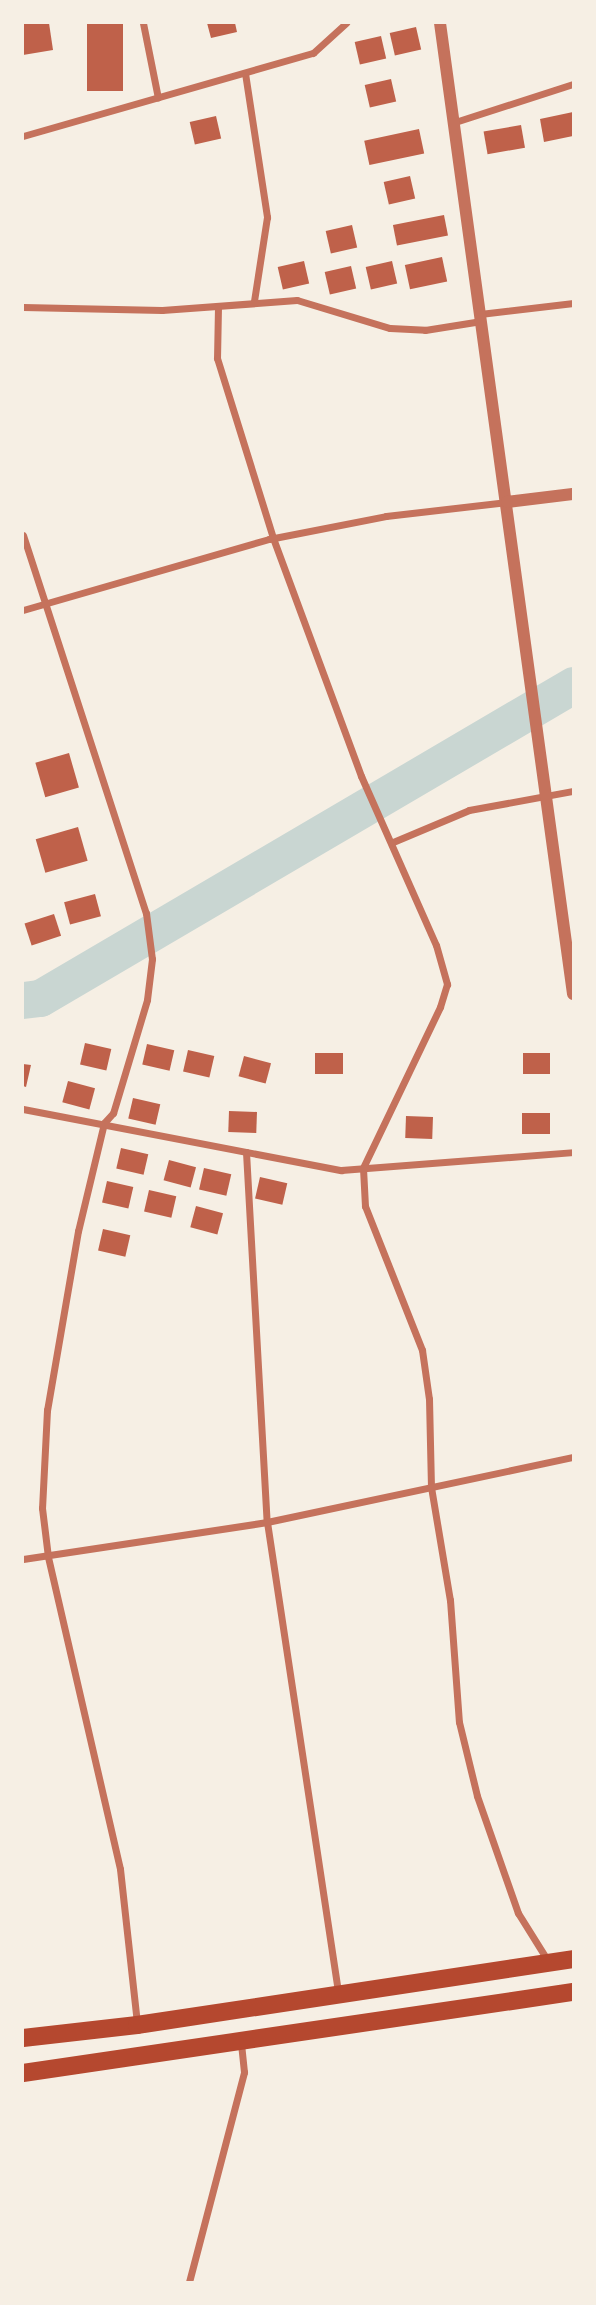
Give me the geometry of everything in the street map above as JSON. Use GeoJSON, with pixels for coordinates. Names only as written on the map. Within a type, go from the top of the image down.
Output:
{"type":"FeatureCollection","features":[{"type":"Feature","properties":{"kind":"main road"},"geometry":{"type":"LineString","coordinates":[[23,2038],[137,2025],[338,1992],[573,1959]]}},
{"type":"Feature","properties":{"kind":"main road"},"geometry":{"type":"LineString","coordinates":[[23,2073],[573,1992]]}},
{"type":"Feature","properties":{"kind":"street"},"geometry":{"type":"LineString","coordinates":[[143,23],[158,98]]}},
{"type":"Feature","properties":{"kind":"street"},"geometry":{"type":"LineString","coordinates":[[23,136],[313,53],[346,23]]}},
{"type":"Feature","properties":{"kind":"street"},"geometry":{"type":"LineString","coordinates":[[440,23],[451,123],[507,502],[573,994]]}},
{"type":"Feature","properties":{"kind":"street"},"geometry":{"type":"LineString","coordinates":[[245,73],[267,217],[254,301]]}},
{"type":"Feature","properties":{"kind":"street"},"geometry":{"type":"LineString","coordinates":[[451,123],[573,84]]}},
{"type":"Feature","properties":{"kind":"street"},"geometry":{"type":"LineString","coordinates":[[23,307],[218,307],[254,301],[297,300],[390,328],[425,330],[480,317],[573,303]]}},
{"type":"Feature","properties":{"kind":"street"},"geometry":{"type":"LineString","coordinates":[[218,307],[217,358],[272,538],[366,786],[436,944],[447,984],[440,1007],[363,1168],[365,1206],[422,1350],[429,1399],[431,1487],[450,1600],[459,1722],[477,1796],[518,1913],[549,1963]]}},
{"type":"Feature","properties":{"kind":"street"},"geometry":{"type":"LineString","coordinates":[[23,610],[272,538],[386,516],[573,494]]}},
{"type":"Feature","properties":{"kind":"street"},"geometry":{"type":"LineString","coordinates":[[23,535],[43,604],[146,913],[152,959],[143,1013],[113,1113],[104,1123],[79,1231],[47,1410],[42,1508],[48,1557],[120,1869],[137,2025]]}},
{"type":"Feature","properties":{"kind":"street"},"geometry":{"type":"LineString","coordinates":[[393,842],[469,810],[573,791]]}},
{"type":"Feature","properties":{"kind":"street"},"geometry":{"type":"LineString","coordinates":[[23,1109],[341,1170],[573,1152]]}},
{"type":"Feature","properties":{"kind":"street"},"geometry":{"type":"LineString","coordinates":[[246,1152],[267,1522],[338,1992]]}},
{"type":"Feature","properties":{"kind":"street"},"geometry":{"type":"LineString","coordinates":[[23,1559],[267,1522],[573,1457]]}},
{"type":"Feature","properties":{"kind":"street"},"geometry":{"type":"LineString","coordinates":[[189,2282],[244,2071],[240,2043]]}},
{"type":"Feature","properties":{"kind":"building"},"geometry":{"type":"Polygon","coordinates":[[[23,23],[49,23],[53,50],[23,55],[23,23]]]}},
{"type":"Feature","properties":{"kind":"building"},"geometry":{"type":"Polygon","coordinates":[[[87,23],[123,23],[123,91],[87,91],[87,23]]]}},
{"type":"Feature","properties":{"kind":"building"},"geometry":{"type":"Polygon","coordinates":[[[207,23],[235,23],[237,32],[211,38],[207,23]]]}},
{"type":"Feature","properties":{"kind":"building"},"geometry":{"type":"Polygon","coordinates":[[[416,27],[421,49],[395,55],[390,33],[416,27]]]}},
{"type":"Feature","properties":{"kind":"building"},"geometry":{"type":"Polygon","coordinates":[[[381,36],[386,58],[360,64],[355,42],[381,36]]]}},
{"type":"Feature","properties":{"kind":"building"},"geometry":{"type":"Polygon","coordinates":[[[391,79],[396,101],[370,107],[365,85],[391,79]]]}},
{"type":"Feature","properties":{"kind":"building"},"geometry":{"type":"Polygon","coordinates":[[[573,112],[573,136],[544,142],[540,119],[573,112]]]}},
{"type":"Feature","properties":{"kind":"building"},"geometry":{"type":"Polygon","coordinates":[[[216,116],[221,138],[195,144],[190,122],[216,116]]]}},
{"type":"Feature","properties":{"kind":"building"},"geometry":{"type":"Polygon","coordinates":[[[521,125],[525,148],[488,154],[484,132],[521,125]]]}},
{"type":"Feature","properties":{"kind":"building"},"geometry":{"type":"Polygon","coordinates":[[[419,129],[424,153],[369,165],[364,141],[419,129]]]}},
{"type":"Feature","properties":{"kind":"building"},"geometry":{"type":"Polygon","coordinates":[[[410,176],[415,198],[389,204],[384,182],[410,176]]]}},
{"type":"Feature","properties":{"kind":"building"},"geometry":{"type":"Polygon","coordinates":[[[444,215],[448,236],[397,246],[393,225],[444,215]]]}},
{"type":"Feature","properties":{"kind":"building"},"geometry":{"type":"Polygon","coordinates":[[[352,225],[357,247],[331,253],[326,231],[352,225]]]}},
{"type":"Feature","properties":{"kind":"building"},"geometry":{"type":"Polygon","coordinates":[[[442,257],[447,281],[410,289],[405,265],[442,257]]]}},
{"type":"Feature","properties":{"kind":"building"},"geometry":{"type":"Polygon","coordinates":[[[304,261],[309,283],[283,289],[278,267],[304,261]]]}},
{"type":"Feature","properties":{"kind":"building"},"geometry":{"type":"Polygon","coordinates":[[[392,261],[397,283],[371,289],[366,267],[392,261]]]}},
{"type":"Feature","properties":{"kind":"building"},"geometry":{"type":"Polygon","coordinates":[[[351,266],[356,288],[330,294],[325,272],[351,266]]]}},
{"type":"Feature","properties":{"kind":"building"},"geometry":{"type":"Polygon","coordinates":[[[69,753],[79,788],[45,797],[35,763],[69,753]]]}},
{"type":"Feature","properties":{"kind":"building"},"geometry":{"type":"Polygon","coordinates":[[[78,827],[88,861],[45,873],[36,839],[78,827]]]}},
{"type":"Feature","properties":{"kind":"building"},"geometry":{"type":"Polygon","coordinates":[[[95,894],[101,916],[70,924],[64,902],[95,894]]]}},
{"type":"Feature","properties":{"kind":"building"},"geometry":{"type":"Polygon","coordinates":[[[54,914],[61,936],[32,945],[25,924],[54,914]]]}},
{"type":"Feature","properties":{"kind":"building"},"geometry":{"type":"Polygon","coordinates":[[[85,1043],[111,1049],[106,1071],[80,1064],[85,1043]]]}},
{"type":"Feature","properties":{"kind":"building"},"geometry":{"type":"Polygon","coordinates":[[[147,1044],[174,1050],[170,1071],[142,1064],[147,1044]]]}},
{"type":"Feature","properties":{"kind":"building"},"geometry":{"type":"Polygon","coordinates":[[[188,1050],[214,1056],[209,1078],[183,1071],[188,1050]]]}},
{"type":"Feature","properties":{"kind":"building"},"geometry":{"type":"Polygon","coordinates":[[[315,1053],[343,1053],[343,1074],[315,1074],[315,1053]]]}},
{"type":"Feature","properties":{"kind":"building"},"geometry":{"type":"Polygon","coordinates":[[[523,1053],[550,1053],[550,1074],[523,1074],[523,1053]]]}},
{"type":"Feature","properties":{"kind":"building"},"geometry":{"type":"Polygon","coordinates":[[[244,1056],[271,1063],[266,1084],[239,1076],[244,1056]]]}},
{"type":"Feature","properties":{"kind":"building"},"geometry":{"type":"Polygon","coordinates":[[[23,1064],[31,1065],[26,1087],[23,1086],[23,1064]]]}},
{"type":"Feature","properties":{"kind":"building"},"geometry":{"type":"Polygon","coordinates":[[[68,1081],[95,1088],[89,1109],[62,1102],[68,1081]]]}},
{"type":"Feature","properties":{"kind":"building"},"geometry":{"type":"Polygon","coordinates":[[[133,1098],[160,1104],[156,1125],[128,1118],[133,1098]]]}},
{"type":"Feature","properties":{"kind":"building"},"geometry":{"type":"Polygon","coordinates":[[[229,1111],[257,1112],[256,1133],[228,1132],[229,1111]]]}},
{"type":"Feature","properties":{"kind":"building"},"geometry":{"type":"Polygon","coordinates":[[[522,1113],[550,1113],[550,1134],[522,1134],[522,1113]]]}},
{"type":"Feature","properties":{"kind":"building"},"geometry":{"type":"Polygon","coordinates":[[[406,1116],[433,1117],[432,1139],[405,1138],[406,1116]]]}},
{"type":"Feature","properties":{"kind":"building"},"geometry":{"type":"Polygon","coordinates":[[[121,1148],[148,1154],[144,1175],[116,1168],[121,1148]]]}},
{"type":"Feature","properties":{"kind":"building"},"geometry":{"type":"Polygon","coordinates":[[[169,1160],[196,1167],[191,1188],[164,1180],[169,1160]]]}},
{"type":"Feature","properties":{"kind":"building"},"geometry":{"type":"Polygon","coordinates":[[[204,1168],[231,1174],[226,1196],[199,1189],[204,1168]]]}},
{"type":"Feature","properties":{"kind":"building"},"geometry":{"type":"Polygon","coordinates":[[[260,1177],[287,1183],[282,1205],[255,1198],[260,1177]]]}},
{"type":"Feature","properties":{"kind":"building"},"geometry":{"type":"Polygon","coordinates":[[[107,1181],[133,1187],[128,1209],[102,1202],[107,1181]]]}},
{"type":"Feature","properties":{"kind":"building"},"geometry":{"type":"Polygon","coordinates":[[[149,1190],[176,1196],[171,1218],[144,1211],[149,1190]]]}},
{"type":"Feature","properties":{"kind":"building"},"geometry":{"type":"Polygon","coordinates":[[[196,1206],[223,1213],[217,1234],[190,1227],[196,1206]]]}},
{"type":"Feature","properties":{"kind":"building"},"geometry":{"type":"Polygon","coordinates":[[[103,1229],[130,1235],[125,1257],[98,1250],[103,1229]]]}},
{"type":"Feature","properties":{"kind":"waterway"},"geometry":{"type":"LineString","coordinates":[[23,1000],[40,998],[573,685]]}}]}
